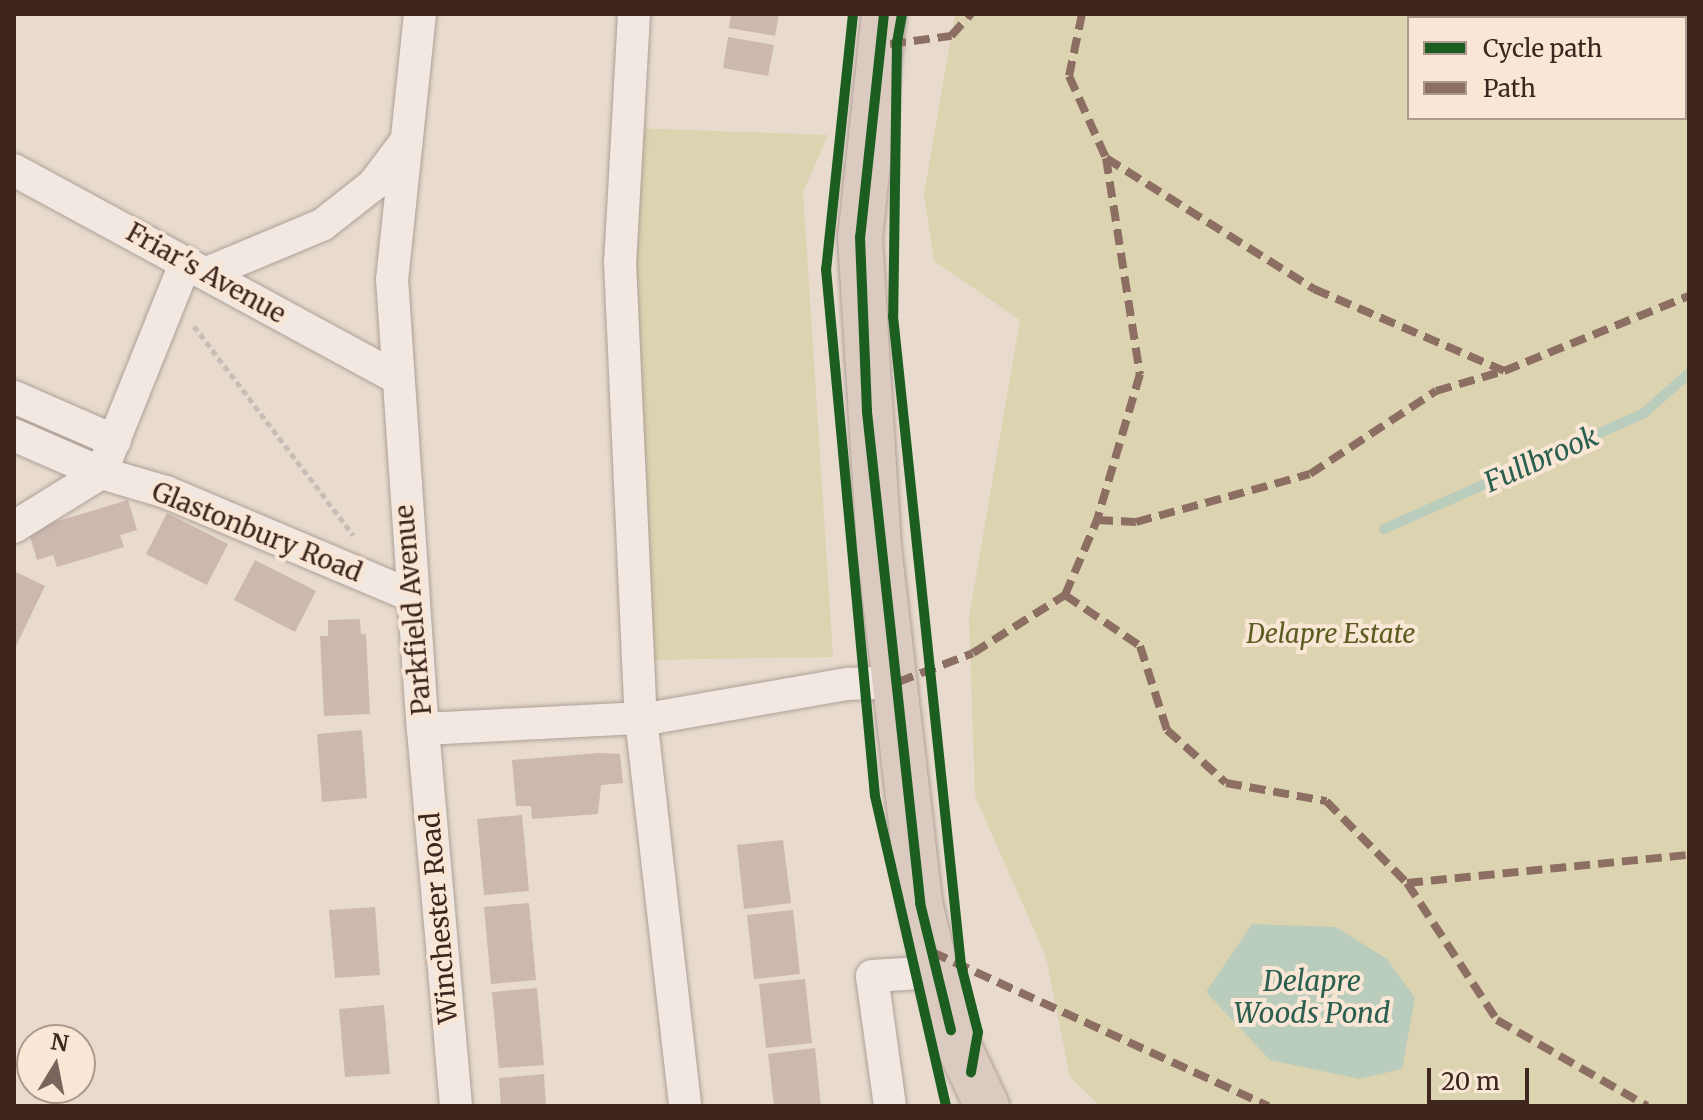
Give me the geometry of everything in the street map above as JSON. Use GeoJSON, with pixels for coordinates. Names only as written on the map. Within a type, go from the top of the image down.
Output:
{"type":"FeatureCollection","features":[{"type":"Feature","properties":{"kind":"highway"},"geometry":{"type":"LineString","coordinates":[[884,14],[860,237],[867,412],[920,903],[951,1030],[987,1106]]}},
{"type":"Feature","properties":{"kind":"street","name":"Parkfield Avenue"},"geometry":{"type":"LineString","coordinates":[[420,14],[392,279],[423,729],[641,718],[848,684],[898,682]]}},
{"type":"Feature","properties":{"kind":"street"},"geometry":{"type":"LineString","coordinates":[[634,14],[620,262],[641,718],[685,1106]]}},
{"type":"Feature","properties":{"kind":"street"},"geometry":{"type":"LineString","coordinates":[[14,527],[101,473],[173,295],[197,268],[322,225],[373,185],[407,140]]}},
{"type":"Feature","properties":{"kind":"street","name":"Friar's Avenue"},"geometry":{"type":"LineString","coordinates":[[14,170],[397,378]]}},
{"type":"Feature","properties":{"kind":"street"},"geometry":{"type":"LineString","coordinates":[[14,397],[115,441]]}},
{"type":"Feature","properties":{"kind":"street","name":"Glastonbury Road"},"geometry":{"type":"LineString","coordinates":[[14,435],[101,473],[166,492],[412,596]]}},
{"type":"Feature","properties":{"kind":"street","name":"Winchester Road"},"geometry":{"type":"LineString","coordinates":[[423,729],[456,1106]]}},
{"type":"Feature","properties":{"kind":"street"},"geometry":{"type":"LineString","coordinates":[[890,1106],[872,976],[937,972]]}},
{"type":"Feature","properties":{"kind":"path"},"geometry":{"type":"LineString","coordinates":[[173,295],[343,520],[382,583]]}},
{"type":"Feature","properties":{"kind":"green space","name":"Delapre Estate"},"geometry":{"type":"Polygon","coordinates":[[[955,14],[1689,14],[1689,1106],[1100,1106],[1070,1077],[1046,957],[975,796],[969,617],[1020,320],[934,261],[924,194],[955,14]]]}},
{"type":"Feature","properties":{"kind":"green space"},"geometry":{"type":"Polygon","coordinates":[[[635,128],[828,135],[803,192],[833,657],[647,660],[628,262],[635,128]]]}},
{"type":"Feature","properties":{"kind":"water","name":"Delapre Woods Pond"},"geometry":{"type":"Polygon","coordinates":[[[1252,924],[1336,927],[1387,959],[1415,998],[1402,1069],[1359,1079],[1270,1060],[1206,992],[1252,924]]]}},
{"type":"Feature","properties":{"kind":"building"},"geometry":{"type":"Polygon","coordinates":[[[731,14],[779,14],[775,36],[729,28],[731,14]]]}},
{"type":"Feature","properties":{"kind":"building"},"geometry":{"type":"Polygon","coordinates":[[[728,37],[774,45],[768,76],[723,68],[728,37]]]}},
{"type":"Feature","properties":{"kind":"building"},"geometry":{"type":"Polygon","coordinates":[[[128,500],[137,530],[120,535],[124,547],[57,567],[53,555],[37,560],[28,530],[128,500]]]}},
{"type":"Feature","properties":{"kind":"building"},"geometry":{"type":"Polygon","coordinates":[[[167,513],[228,544],[207,585],[146,554],[167,513]]]}},
{"type":"Feature","properties":{"kind":"building"},"geometry":{"type":"Polygon","coordinates":[[[255,560],[316,591],[295,632],[234,600],[255,560]]]}},
{"type":"Feature","properties":{"kind":"building"},"geometry":{"type":"Polygon","coordinates":[[[14,571],[45,586],[14,650],[14,571]]]}},
{"type":"Feature","properties":{"kind":"building"},"geometry":{"type":"Polygon","coordinates":[[[360,619],[361,634],[366,634],[370,714],[324,716],[320,636],[328,636],[328,620],[360,619]]]}},
{"type":"Feature","properties":{"kind":"building"},"geometry":{"type":"Polygon","coordinates":[[[362,730],[367,798],[322,802],[317,734],[362,730]]]}},
{"type":"Feature","properties":{"kind":"building"},"geometry":{"type":"Polygon","coordinates":[[[620,754],[623,783],[601,785],[598,814],[532,819],[531,806],[516,806],[512,760],[620,754]]]}},
{"type":"Feature","properties":{"kind":"building"},"geometry":{"type":"Polygon","coordinates":[[[522,815],[529,891],[484,895],[477,819],[522,815]]]}},
{"type":"Feature","properties":{"kind":"building"},"geometry":{"type":"Polygon","coordinates":[[[783,840],[791,903],[744,909],[737,845],[783,840]]]}},
{"type":"Feature","properties":{"kind":"building"},"geometry":{"type":"Polygon","coordinates":[[[529,903],[536,980],[491,984],[484,907],[529,903]]]}},
{"type":"Feature","properties":{"kind":"building"},"geometry":{"type":"Polygon","coordinates":[[[375,907],[380,975],[335,978],[329,910],[375,907]]]}},
{"type":"Feature","properties":{"kind":"building"},"geometry":{"type":"Polygon","coordinates":[[[793,910],[800,974],[754,979],[747,915],[793,910]]]}},
{"type":"Feature","properties":{"kind":"building"},"geometry":{"type":"Polygon","coordinates":[[[805,979],[812,1043],[766,1048],[759,984],[805,979]]]}},
{"type":"Feature","properties":{"kind":"building"},"geometry":{"type":"Polygon","coordinates":[[[537,988],[544,1065],[499,1068],[492,992],[537,988]]]}},
{"type":"Feature","properties":{"kind":"building"},"geometry":{"type":"Polygon","coordinates":[[[384,1005],[390,1074],[345,1077],[339,1009],[384,1005]]]}},
{"type":"Feature","properties":{"kind":"building"},"geometry":{"type":"Polygon","coordinates":[[[815,1048],[821,1106],[774,1106],[768,1054],[815,1048]]]}},
{"type":"Feature","properties":{"kind":"building"},"geometry":{"type":"Polygon","coordinates":[[[544,1074],[546,1106],[501,1106],[499,1078],[544,1074]]]}},
{"type":"Feature","properties":{"kind":"waterway","name":"Fullbrook"},"geometry":{"type":"LineString","coordinates":[[1384,529],[1644,413],[1689,373]]}},
{"type":"Feature","properties":{"kind":"marked path"},"geometry":{"type":"LineString","coordinates":[[890,44],[951,36],[971,14]]}},
{"type":"Feature","properties":{"kind":"marked path"},"geometry":{"type":"LineString","coordinates":[[1082,14],[1069,76],[1106,158],[1140,374],[1097,520]]}},
{"type":"Feature","properties":{"kind":"marked path"},"geometry":{"type":"LineString","coordinates":[[1106,158],[1314,289],[1504,371]]}},
{"type":"Feature","properties":{"kind":"marked path"},"geometry":{"type":"LineString","coordinates":[[1065,595],[1097,520],[1136,522],[1310,474],[1436,391],[1504,371],[1689,296]]}},
{"type":"Feature","properties":{"kind":"marked path"},"geometry":{"type":"LineString","coordinates":[[898,682],[973,653],[1065,595],[1140,646],[1167,730],[1226,783],[1326,801],[1407,883],[1497,1020],[1647,1106]]}},
{"type":"Feature","properties":{"kind":"marked path"},"geometry":{"type":"LineString","coordinates":[[1407,883],[1689,855]]}},
{"type":"Feature","properties":{"kind":"marked path"},"geometry":{"type":"LineString","coordinates":[[932,952],[1268,1106]]}},
{"type":"Feature","properties":{"kind":"cycle path"},"geometry":{"type":"LineString","coordinates":[[853,14],[826,269],[875,796],[946,1106]]}},
{"type":"Feature","properties":{"kind":"cycle path"},"geometry":{"type":"LineString","coordinates":[[884,14],[860,237],[867,412],[920,903],[951,1030]]}},
{"type":"Feature","properties":{"kind":"cycle path"},"geometry":{"type":"LineString","coordinates":[[902,14],[897,43],[893,316],[961,965],[978,1032],[971,1072]]}}]}
